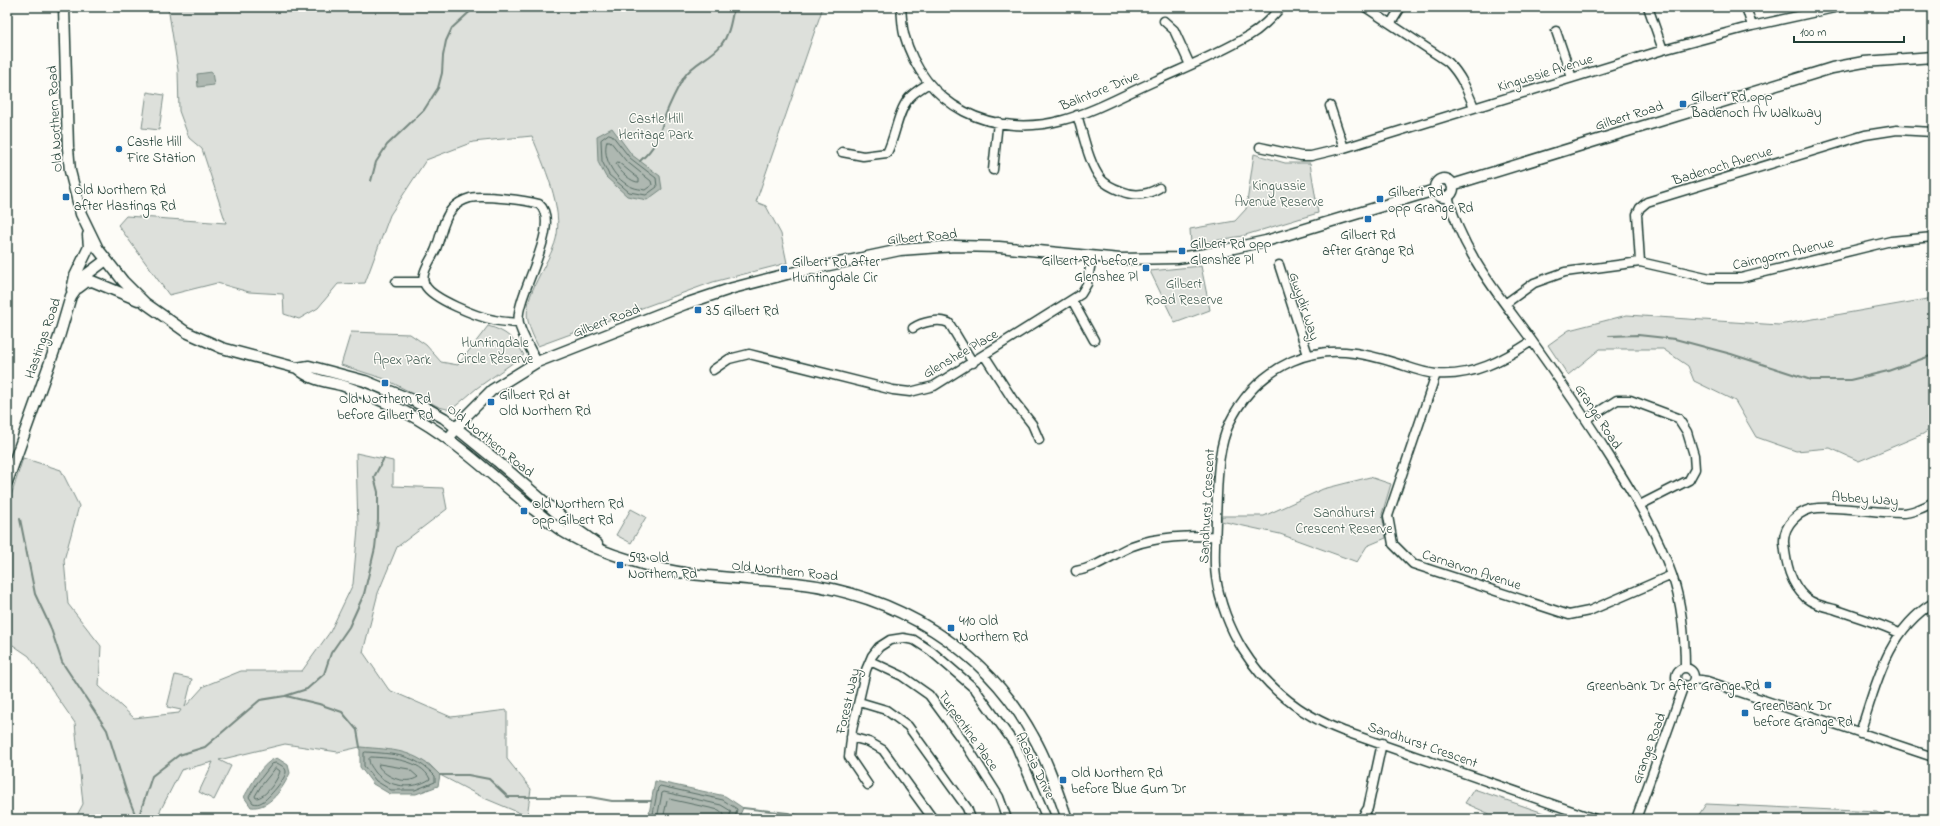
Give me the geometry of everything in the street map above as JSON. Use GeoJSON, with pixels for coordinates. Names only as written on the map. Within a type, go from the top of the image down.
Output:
{"type":"FeatureCollection","features":[{"type":"Feature","properties":{"kind":"main road","name":"Old Northern Road"},"geometry":{"type":"LineString","coordinates":[[64,7],[68,148],[72,184],[87,230],[98,250],[145,304],[186,332],[207,342],[297,368],[307,376],[375,397],[406,412],[448,439],[558,528],[588,545],[663,569],[690,574],[795,583],[843,591],[885,605],[924,624],[970,658],[995,681],[1016,707],[1035,738],[1067,819]]}},
{"type":"Feature","properties":{"kind":"main road","name":"Gilbert Road"},"geometry":{"type":"LineString","coordinates":[[1452,184],[1832,68],[1870,62],[1933,57]]}},
{"type":"Feature","properties":{"kind":"main road"},"geometry":{"type":"LineString","coordinates":[[1442,179],[1448,180],[1452,184],[1452,192],[1448,196],[1440,196],[1435,190],[1436,183],[1442,179]]}},
{"type":"Feature","properties":{"kind":"main road","name":"Gilbert Road"},"geometry":{"type":"LineString","coordinates":[[448,439],[473,409],[492,390],[537,362],[679,307],[733,288],[787,274],[900,250],[955,246],[999,247],[1092,257],[1177,258],[1222,252],[1274,239],[1435,190]]}},
{"type":"Feature","properties":{"kind":"main road"},"geometry":{"type":"LineString","coordinates":[[71,296],[75,276],[89,247],[87,230]]}},
{"type":"Feature","properties":{"kind":"main road","name":"Hastings Road"},"geometry":{"type":"LineString","coordinates":[[7,482],[59,337],[71,296],[86,274],[106,260]]}},
{"type":"Feature","properties":{"kind":"main road"},"geometry":{"type":"LineString","coordinates":[[71,296],[86,282],[92,281],[145,304]]}},
{"type":"Feature","properties":{"kind":"main road","name":"Old Northern Road"},"geometry":{"type":"LineString","coordinates":[[297,368],[310,366],[350,376],[412,400],[457,428],[568,523],[607,552]]}},
{"type":"Feature","properties":{"kind":"street","name":"Balintore Drive"},"geometry":{"type":"LineString","coordinates":[[901,7],[904,33],[915,63],[929,83],[950,104],[966,114],[981,119],[1033,125],[1049,123],[1077,115],[1190,65],[1248,37],[1264,25],[1281,7]]}},
{"type":"Feature","properties":{"kind":"street"},"geometry":{"type":"LineString","coordinates":[[1365,7],[1448,62],[1457,70],[1466,86],[1474,108]]}},
{"type":"Feature","properties":{"kind":"street"},"geometry":{"type":"LineString","coordinates":[[1391,23],[1401,7]]}},
{"type":"Feature","properties":{"kind":"street"},"geometry":{"type":"LineString","coordinates":[[1648,7],[1663,50]]}},
{"type":"Feature","properties":{"kind":"street"},"geometry":{"type":"LineString","coordinates":[[1746,7],[1752,26]]}},
{"type":"Feature","properties":{"kind":"street","name":"Kingussie Avenue"},"geometry":{"type":"LineString","coordinates":[[1260,147],[1301,156],[1311,156],[1344,148],[1663,50],[1752,26],[1839,7]]}},
{"type":"Feature","properties":{"kind":"street"},"geometry":{"type":"LineString","coordinates":[[1164,21],[1174,30],[1190,65]]}},
{"type":"Feature","properties":{"kind":"street"},"geometry":{"type":"LineString","coordinates":[[1556,31],[1572,78]]}},
{"type":"Feature","properties":{"kind":"street"},"geometry":{"type":"LineString","coordinates":[[842,152],[863,156],[887,153],[893,141],[901,111],[910,97],[929,83]]}},
{"type":"Feature","properties":{"kind":"street"},"geometry":{"type":"LineString","coordinates":[[1330,106],[1344,148]]}},
{"type":"Feature","properties":{"kind":"street"},"geometry":{"type":"LineString","coordinates":[[1077,115],[1094,166],[1100,178],[1110,187],[1128,194],[1144,195],[1159,188]]}},
{"type":"Feature","properties":{"kind":"street"},"geometry":{"type":"LineString","coordinates":[[993,170],[998,122]]}},
{"type":"Feature","properties":{"kind":"street","name":"Badenoch Avenue"},"geometry":{"type":"LineString","coordinates":[[1640,262],[1637,214],[1638,210],[1647,202],[1865,135],[1897,130],[1933,132]]}},
{"type":"Feature","properties":{"kind":"street","name":"Grange Road"},"geometry":{"type":"LineString","coordinates":[[1448,196],[1461,233],[1476,263],[1587,419],[1640,505],[1656,534],[1672,575],[1682,620],[1685,668]]}},
{"type":"Feature","properties":{"kind":"street"},"geometry":{"type":"LineString","coordinates":[[518,323],[495,320],[468,311],[434,295],[424,282],[425,272],[435,251],[448,214],[457,204],[470,198],[539,204],[544,211],[546,216],[543,240],[538,260],[523,300],[518,323],[537,362]]}},
{"type":"Feature","properties":{"kind":"street","name":"Cairngorm Avenue"},"geometry":{"type":"LineString","coordinates":[[1505,304],[1534,284],[1555,275],[1640,262],[1710,278],[1741,278],[1891,241],[1933,237]]}},
{"type":"Feature","properties":{"kind":"street","name":"Glenshee Place"},"geometry":{"type":"LineString","coordinates":[[713,370],[729,360],[749,354],[893,390],[910,392],[934,386],[1081,294],[1087,284],[1092,257]]}},
{"type":"Feature","properties":{"kind":"street","name":"Gwydir Way"},"geometry":{"type":"LineString","coordinates":[[1279,265],[1308,355]]}},
{"type":"Feature","properties":{"kind":"street"},"geometry":{"type":"LineString","coordinates":[[396,282],[424,282]]}},
{"type":"Feature","properties":{"kind":"street"},"geometry":{"type":"LineString","coordinates":[[1072,300],[1094,340]]}},
{"type":"Feature","properties":{"kind":"street"},"geometry":{"type":"LineString","coordinates":[[912,328],[926,322],[945,321],[949,323],[973,363]]}},
{"type":"Feature","properties":{"kind":"street","name":"Sandhurst Crescent"},"geometry":{"type":"LineString","coordinates":[[1532,341],[1506,358],[1479,369],[1458,373],[1436,374],[1354,352],[1338,351],[1308,355],[1278,368],[1258,383],[1242,402],[1229,424],[1221,448],[1214,557],[1220,594],[1234,634],[1253,665],[1282,697],[1311,716],[1343,731],[1382,743],[1595,819]]}},
{"type":"Feature","properties":{"kind":"street"},"geometry":{"type":"LineString","coordinates":[[984,355],[1032,424],[1039,440]]}},
{"type":"Feature","properties":{"kind":"street","name":"Carnarvon Avenue"},"geometry":{"type":"LineString","coordinates":[[1436,374],[1388,516],[1393,544],[1413,564],[1569,614],[1589,611],[1672,575]]}},
{"type":"Feature","properties":{"kind":"street"},"geometry":{"type":"LineString","coordinates":[[1587,419],[1617,400],[1630,400],[1678,418],[1687,432],[1694,455],[1694,469],[1689,480],[1640,505]]}},
{"type":"Feature","properties":{"kind":"street","name":"Abbey Way"},"geometry":{"type":"LineString","coordinates":[[1899,634],[1888,627],[1807,598],[1797,588],[1790,576],[1785,555],[1785,530],[1790,522],[1797,516],[1816,508],[1904,513],[1929,505],[1933,502]]}},
{"type":"Feature","properties":{"kind":"street"},"geometry":{"type":"LineString","coordinates":[[1076,571],[1087,570],[1134,546],[1176,536],[1216,536]]}},
{"type":"Feature","properties":{"kind":"street"},"geometry":{"type":"LineString","coordinates":[[1860,733],[1883,664],[1899,634],[1910,620],[1933,603]]}},
{"type":"Feature","properties":{"kind":"street","name":"Forest Way"},"geometry":{"type":"LineString","coordinates":[[868,785],[850,757],[851,737],[859,702],[870,661],[879,647],[890,640],[903,638]]}},
{"type":"Feature","properties":{"kind":"street","name":"Acacia Drive"},"geometry":{"type":"LineString","coordinates":[[903,638],[914,640],[931,651],[975,689],[1016,746],[1047,819]]}},
{"type":"Feature","properties":{"kind":"street","name":"Turpentine Place"},"geometry":{"type":"LineString","coordinates":[[870,661],[902,676],[929,694],[991,784],[1004,808],[1007,819]]}},
{"type":"Feature","properties":{"kind":"street"},"geometry":{"type":"LineString","coordinates":[[1685,668],[1692,671],[1694,679],[1691,684],[1684,685],[1678,682],[1676,676],[1679,670],[1685,668]]}},
{"type":"Feature","properties":{"kind":"street"},"geometry":{"type":"LineString","coordinates":[[1694,679],[1933,757]]}},
{"type":"Feature","properties":{"kind":"street","name":"Grange Road"},"geometry":{"type":"LineString","coordinates":[[1636,819],[1684,685]]}},
{"type":"Feature","properties":{"kind":"street"},"geometry":{"type":"LineString","coordinates":[[859,702],[886,710],[908,726],[967,808],[971,819]]}},
{"type":"Feature","properties":{"kind":"street"},"geometry":{"type":"LineString","coordinates":[[851,737],[869,742],[884,750],[933,819]]}},
{"type":"Feature","properties":{"kind":"street"},"geometry":{"type":"LineString","coordinates":[[1361,819],[1368,808],[1382,743]]}},
{"type":"Feature","properties":{"kind":"green space","name":"Castle Hill Heritage Park"},"geometry":{"type":"Polygon","coordinates":[[[168,7],[823,7],[756,202],[766,206],[781,234],[787,263],[713,282],[538,346],[532,334],[527,311],[533,290],[553,248],[558,227],[555,200],[551,186],[532,136],[473,142],[426,160],[390,215],[365,283],[338,284],[318,308],[299,319],[284,314],[283,294],[249,292],[217,283],[169,295],[118,225],[126,216],[226,223],[202,149],[189,138],[179,111],[178,70],[168,7]]]}},
{"type":"Feature","properties":{"kind":"green space"},"geometry":{"type":"Polygon","coordinates":[[[147,92],[164,95],[159,130],[142,128],[147,92]]]}},
{"type":"Feature","properties":{"kind":"green space","name":"Kingussie Avenue Reserve"},"geometry":{"type":"Polygon","coordinates":[[[1254,154],[1285,163],[1310,163],[1318,213],[1242,236],[1191,245],[1190,229],[1235,221],[1246,209],[1254,154]]]}},
{"type":"Feature","properties":{"kind":"green space","name":"Gilbert Road Reserve"},"geometry":{"type":"Polygon","coordinates":[[[1201,266],[1210,310],[1175,323],[1150,271],[1201,266]]]}},
{"type":"Feature","properties":{"kind":"green space"},"geometry":{"type":"Polygon","coordinates":[[[1933,298],[1933,427],[1923,434],[1859,461],[1830,448],[1796,451],[1756,437],[1735,401],[1694,381],[1688,366],[1663,349],[1600,349],[1568,375],[1548,345],[1569,330],[1627,315],[1779,325],[1933,298]]]}},
{"type":"Feature","properties":{"kind":"green space","name":"Apex Park"},"geometry":{"type":"Polygon","coordinates":[[[488,326],[500,330],[509,336],[517,344],[524,355],[477,388],[451,410],[439,407],[385,379],[341,365],[351,332],[410,334],[426,345],[441,362],[458,365],[488,326]]]}},
{"type":"Feature","properties":{"kind":"green space"},"geometry":{"type":"Polygon","coordinates":[[[356,453],[393,461],[393,486],[443,488],[447,509],[397,547],[378,593],[363,652],[389,690],[451,717],[507,710],[507,759],[531,789],[527,816],[484,798],[440,775],[429,764],[360,747],[338,752],[285,744],[219,760],[231,766],[214,800],[199,792],[213,762],[181,770],[156,819],[75,819],[83,804],[75,723],[29,656],[7,641],[7,509],[23,458],[61,470],[79,506],[64,560],[68,604],[101,646],[99,686],[134,718],[179,713],[181,710],[167,707],[175,675],[192,679],[185,707],[204,686],[241,671],[302,671],[330,632],[353,584],[358,528],[356,453]]]}},
{"type":"Feature","properties":{"kind":"green space","name":"Sandhurst Crescent Reserve"},"geometry":{"type":"Polygon","coordinates":[[[1370,477],[1391,484],[1382,514],[1386,538],[1367,546],[1357,562],[1280,534],[1221,521],[1222,516],[1264,516],[1323,489],[1370,477]]]}},
{"type":"Feature","properties":{"kind":"green space"},"geometry":{"type":"Polygon","coordinates":[[[631,509],[646,517],[631,543],[616,535],[631,509]]]}},
{"type":"Feature","properties":{"kind":"green space"},"geometry":{"type":"Polygon","coordinates":[[[1474,789],[1561,819],[1501,819],[1465,803],[1474,789]]]}},
{"type":"Feature","properties":{"kind":"green space"},"geometry":{"type":"Polygon","coordinates":[[[1706,804],[1877,812],[1892,819],[1696,819],[1706,804]]]}},
{"type":"Feature","properties":{"kind":"water"},"geometry":{"type":"Polygon","coordinates":[[[212,72],[214,85],[198,87],[197,74],[212,72]]]}},
{"type":"Feature","properties":{"kind":"water"},"geometry":{"type":"Polygon","coordinates":[[[612,128],[632,155],[660,176],[662,189],[647,200],[627,196],[606,177],[598,162],[597,136],[612,128]]]}},
{"type":"Feature","properties":{"kind":"water"},"geometry":{"type":"Polygon","coordinates":[[[360,747],[394,750],[403,752],[421,760],[431,766],[440,775],[438,786],[416,794],[390,794],[373,784],[360,767],[360,747]]]}},
{"type":"Feature","properties":{"kind":"water"},"geometry":{"type":"Polygon","coordinates":[[[277,758],[288,765],[290,773],[287,779],[280,791],[270,801],[258,807],[251,807],[244,797],[262,769],[272,760],[277,758]]]}},
{"type":"Feature","properties":{"kind":"water"},"geometry":{"type":"Polygon","coordinates":[[[655,781],[725,796],[743,808],[738,819],[648,819],[655,781]]]}},
{"type":"Feature","properties":{"kind":"waterway"},"geometry":{"type":"LineString","coordinates":[[371,181],[376,162],[387,145],[424,110],[438,88],[442,73],[446,41],[452,28],[475,7]]}},
{"type":"Feature","properties":{"kind":"waterway"},"geometry":{"type":"LineString","coordinates":[[640,161],[646,156],[657,140],[669,106],[684,77],[688,72],[717,49],[724,41],[730,27],[734,7]]}},
{"type":"Feature","properties":{"kind":"waterway"},"geometry":{"type":"LineString","coordinates":[[1609,336],[1638,335],[1675,339],[1731,354],[1811,380],[1850,380],[1888,371],[1933,355]]}},
{"type":"Feature","properties":{"kind":"waterway"},"geometry":{"type":"LineString","coordinates":[[138,819],[152,776],[179,755],[205,747],[260,700],[285,696],[307,689],[324,674],[331,653],[349,627],[364,594],[375,548],[378,520],[378,492],[374,477],[384,458]]}},
{"type":"Feature","properties":{"kind":"waterway"},"geometry":{"type":"LineString","coordinates":[[20,519],[35,594],[50,626],[62,662],[107,730],[127,794],[137,819]]}},
{"type":"Feature","properties":{"kind":"waterway"},"geometry":{"type":"LineString","coordinates":[[286,696],[319,704],[342,712],[357,730],[360,747]]}},
{"type":"Feature","properties":{"kind":"waterway"},"geometry":{"type":"LineString","coordinates":[[440,775],[468,775],[489,779],[508,797],[590,797],[612,801],[651,801]]}},
{"type":"Feature","properties":{"kind":"waterway"},"geometry":{"type":"LineString","coordinates":[[743,808],[788,813],[811,819]]}},
{"type":"Feature","properties":{"kind":"place","name":"Gilbert Rd opp Badenoch Av Walkway"},"geometry":{"type":"Point","coordinates":[1683,104]}},
{"type":"Feature","properties":{"kind":"place","name":"Castle Hill Fire Station"},"geometry":{"type":"Point","coordinates":[119,149]}},
{"type":"Feature","properties":{"kind":"place","name":"Old Northern Rd after Hastings Rd"},"geometry":{"type":"Point","coordinates":[66,197]}},
{"type":"Feature","properties":{"kind":"place","name":"Gilbert Rd opp Grange Rd"},"geometry":{"type":"Point","coordinates":[1380,199]}},
{"type":"Feature","properties":{"kind":"place","name":"Gilbert Rd after Grange Rd"},"geometry":{"type":"Point","coordinates":[1368,219]}},
{"type":"Feature","properties":{"kind":"place","name":"Gilbert Rd opp Glenshee Pl"},"geometry":{"type":"Point","coordinates":[1182,251]}},
{"type":"Feature","properties":{"kind":"place","name":"Gilbert Rd before Glenshee Pl"},"geometry":{"type":"Point","coordinates":[1146,268]}},
{"type":"Feature","properties":{"kind":"place","name":"Gilbert Rd after Huntingdale Cir"},"geometry":{"type":"Point","coordinates":[784,269]}},
{"type":"Feature","properties":{"kind":"place","name":"35 Gilbert Rd"},"geometry":{"type":"Point","coordinates":[698,310]}},
{"type":"Feature","properties":{"kind":"place","name":"Old Northern Rd before Gilbert Rd"},"geometry":{"type":"Point","coordinates":[385,383]}},
{"type":"Feature","properties":{"kind":"place","name":"Gilbert Rd at Old Northern Rd"},"geometry":{"type":"Point","coordinates":[491,402]}},
{"type":"Feature","properties":{"kind":"place","name":"Old Northern Rd opp Gilbert Rd"},"geometry":{"type":"Point","coordinates":[524,511]}},
{"type":"Feature","properties":{"kind":"place","name":"593 Old Northern Rd"},"geometry":{"type":"Point","coordinates":[620,565]}},
{"type":"Feature","properties":{"kind":"place","name":"410 Old Northern Rd"},"geometry":{"type":"Point","coordinates":[951,628]}},
{"type":"Feature","properties":{"kind":"place","name":"Greenbank Dr after Grange Rd"},"geometry":{"type":"Point","coordinates":[1768,685]}},
{"type":"Feature","properties":{"kind":"place","name":"Greenbank Dr before Grange Rd"},"geometry":{"type":"Point","coordinates":[1745,713]}},
{"type":"Feature","properties":{"kind":"place","name":"Old Northern Rd before Blue Gum Dr"},"geometry":{"type":"Point","coordinates":[1063,780]}},
{"type":"Feature","properties":{"kind":"park label","name":"Huntingdale Circle Reserve"},"geometry":{"type":"Point","coordinates":[495,350]}}]}
